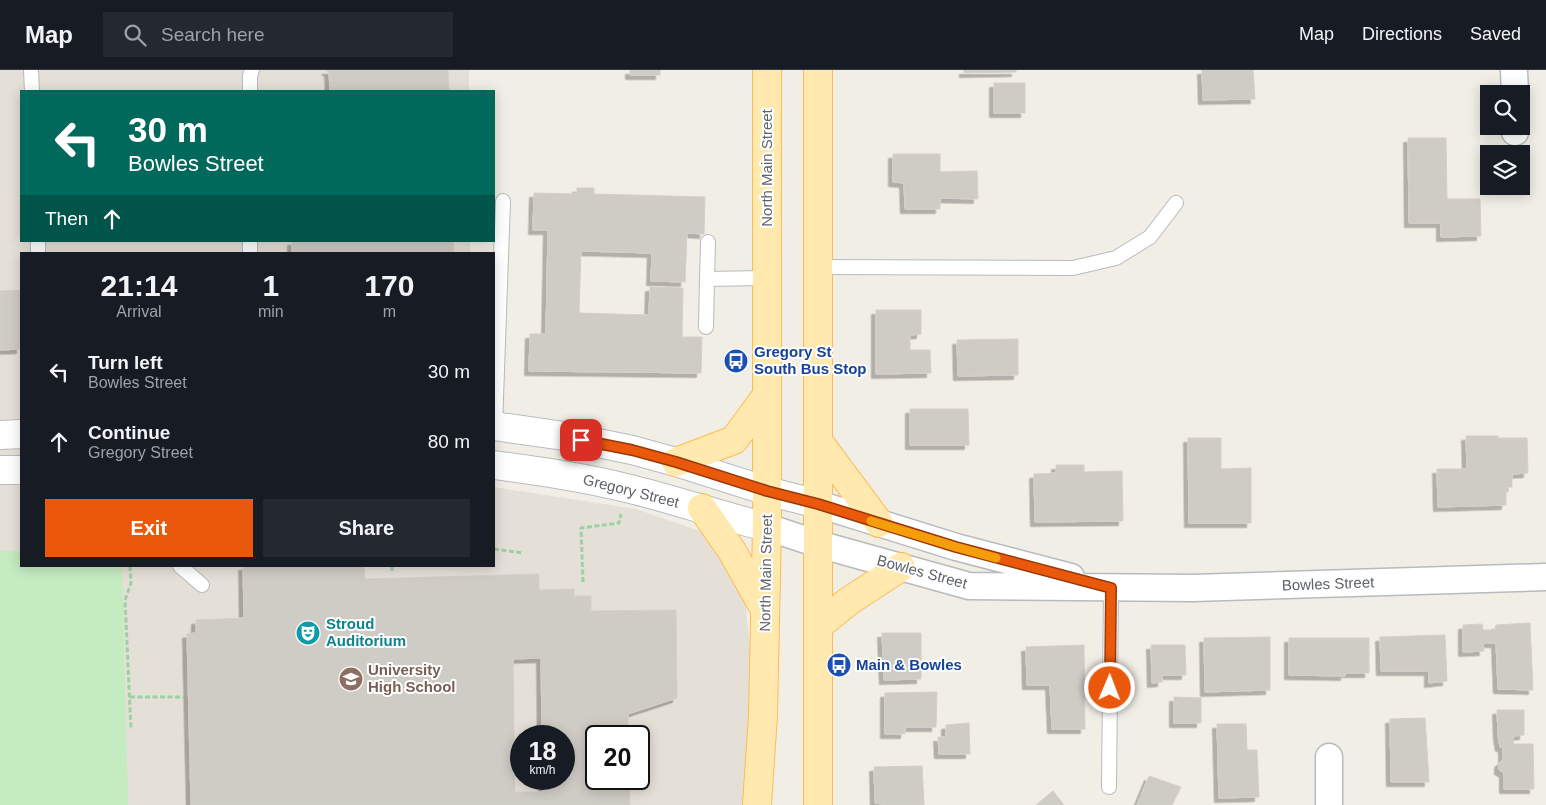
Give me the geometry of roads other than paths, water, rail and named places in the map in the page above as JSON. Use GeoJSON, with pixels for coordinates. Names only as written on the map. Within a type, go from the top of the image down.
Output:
{"type":"FeatureCollection","features":[{"type":"Feature","properties":{"kind":"main road","name":"North Main Street"},"geometry":{"type":"LineString","coordinates":[[757,805],[763,715],[767,526],[767,70]]}},
{"type":"Feature","properties":{"kind":"main road"},"geometry":{"type":"LineString","coordinates":[[818,70],[818,805]]}},
{"type":"Feature","properties":{"kind":"main road"},"geometry":{"type":"LineString","coordinates":[[676,462],[734,440],[767,395]]}},
{"type":"Feature","properties":{"kind":"main road"},"geometry":{"type":"LineString","coordinates":[[495,426],[564,436],[632,450],[767,491],[818,504]]}},
{"type":"Feature","properties":{"kind":"main road"},"geometry":{"type":"LineString","coordinates":[[0,435],[20,434]]}},
{"type":"Feature","properties":{"kind":"main road"},"geometry":{"type":"LineString","coordinates":[[818,440],[879,523]]}},
{"type":"Feature","properties":{"kind":"main road","name":"Gregory Street"},"geometry":{"type":"LineString","coordinates":[[495,465],[561,474],[627,488],[739,520],[767,526]]}},
{"type":"Feature","properties":{"kind":"main road"},"geometry":{"type":"LineString","coordinates":[[0,470],[20,470]]}},
{"type":"Feature","properties":{"kind":"main road"},"geometry":{"type":"LineString","coordinates":[[702,508],[732,551],[765,611]]}},
{"type":"Feature","properties":{"kind":"main road"},"geometry":{"type":"LineString","coordinates":[[818,626],[849,601],[901,567]]}},
{"type":"Feature","properties":{"kind":"street"},"geometry":{"type":"LineString","coordinates":[[1514,70],[1514,85]]}},
{"type":"Feature","properties":{"kind":"street","name":"Bowles Street"},"geometry":{"type":"LineString","coordinates":[[818,504],[956,547],[1111,588]]}},
{"type":"Feature","properties":{"kind":"street","name":"Bowles Street"},"geometry":{"type":"LineString","coordinates":[[767,526],[818,544],[969,586],[1193,588],[1546,578]]}},
{"type":"Feature","properties":{"kind":"street"},"geometry":{"type":"LineString","coordinates":[[1328,757],[1329,805]]}},
{"type":"Feature","properties":{"kind":"lane"},"geometry":{"type":"LineString","coordinates":[[31,70],[32,90]]}},
{"type":"Feature","properties":{"kind":"lane"},"geometry":{"type":"LineString","coordinates":[[250,90],[252,70]]}},
{"type":"Feature","properties":{"kind":"lane"},"geometry":{"type":"LineString","coordinates":[[495,401],[503,201]]}},
{"type":"Feature","properties":{"kind":"lane"},"geometry":{"type":"LineString","coordinates":[[818,267],[1073,268],[1116,258],[1150,238],[1176,202]]}},
{"type":"Feature","properties":{"kind":"lane"},"geometry":{"type":"LineString","coordinates":[[706,327],[708,242]]}},
{"type":"Feature","properties":{"kind":"lane"},"geometry":{"type":"LineString","coordinates":[[707,278],[767,278]]}},
{"type":"Feature","properties":{"kind":"lane"},"geometry":{"type":"LineString","coordinates":[[181,567],[202,585]]}},
{"type":"Feature","properties":{"kind":"lane"},"geometry":{"type":"LineString","coordinates":[[1109,787],[1111,588]]}},
{"type":"Feature","properties":{"kind":"place","name":"Gregory St South Bus Stop"},"geometry":{"type":"Point","coordinates":[736,361]}},
{"type":"Feature","properties":{"kind":"place","name":"Stroud Auditorium"},"geometry":{"type":"Point","coordinates":[308,633]}},
{"type":"Feature","properties":{"kind":"place","name":"Main & Bowles"},"geometry":{"type":"Point","coordinates":[839,665]}},
{"type":"Feature","properties":{"kind":"place","name":"University High School"},"geometry":{"type":"Point","coordinates":[351,679]}}]}
